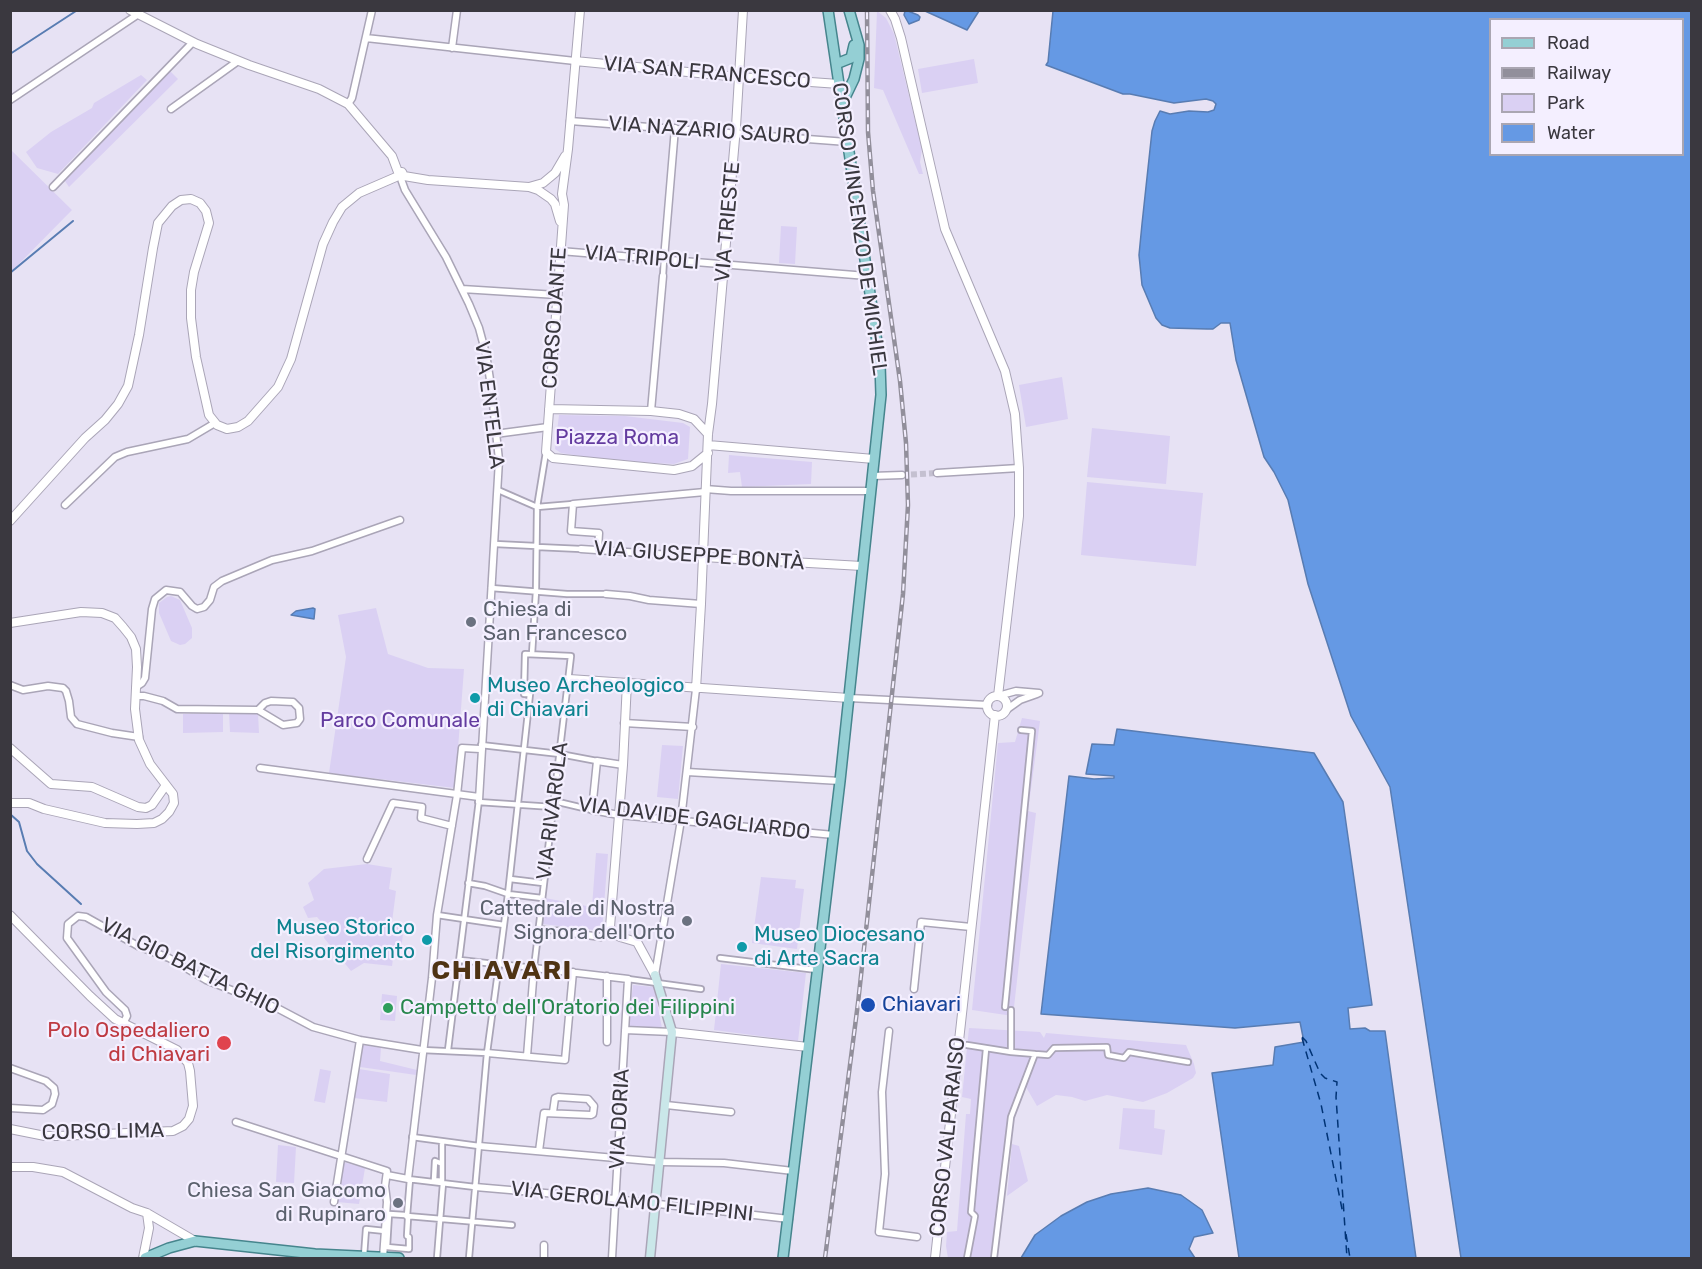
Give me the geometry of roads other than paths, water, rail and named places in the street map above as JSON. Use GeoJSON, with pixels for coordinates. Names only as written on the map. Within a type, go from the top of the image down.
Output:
{"type":"FeatureCollection","features":[{"type":"Feature","properties":{"kind":"main road","name":"CORSO VINCENZO DE MICHIEL"},"geometry":{"type":"LineString","coordinates":[[783,1258],[834,836],[873,476],[881,379],[828,10]]}},
{"type":"Feature","properties":{"kind":"main road"},"geometry":{"type":"LineString","coordinates":[[842,104],[854,78],[859,59],[858,45],[849,10]]}},
{"type":"Feature","properties":{"kind":"main road"},"geometry":{"type":"LineString","coordinates":[[836,64],[851,58],[856,37]]}},
{"type":"Feature","properties":{"kind":"main road"},"geometry":{"type":"LineString","coordinates":[[650,1258],[672,1032],[657,979]]}},
{"type":"Feature","properties":{"kind":"main road"},"geometry":{"type":"LineString","coordinates":[[144,1258],[195,1241],[315,1254],[399,1258]]}},
{"type":"Feature","properties":{"kind":"street"},"geometry":{"type":"LineString","coordinates":[[130,10],[193,42],[238,61],[319,89],[348,104],[352,98],[372,10]]}},
{"type":"Feature","properties":{"kind":"street"},"geometry":{"type":"LineString","coordinates":[[452,48],[457,10]]}},
{"type":"Feature","properties":{"kind":"street","name":"CORSO DANTE"},"geometry":{"type":"LineString","coordinates":[[549,409],[561,250],[563,190],[579,10]]}},
{"type":"Feature","properties":{"kind":"street","name":"VIA TRIESTE"},"geometry":{"type":"LineString","coordinates":[[708,434],[736,133],[742,10]]}},
{"type":"Feature","properties":{"kind":"street"},"geometry":{"type":"LineString","coordinates":[[890,10],[896,19],[901,38],[941,215],[957,259],[1005,371],[1015,414],[1019,468],[1019,516],[998,696]]}},
{"type":"Feature","properties":{"kind":"street"},"geometry":{"type":"LineString","coordinates":[[10,100],[137,15]]}},
{"type":"Feature","properties":{"kind":"street"},"geometry":{"type":"LineString","coordinates":[[366,38],[576,61]]}},
{"type":"Feature","properties":{"kind":"street"},"geometry":{"type":"LineString","coordinates":[[53,188],[193,42]]}},
{"type":"Feature","properties":{"kind":"street"},"geometry":{"type":"LineString","coordinates":[[171,109],[238,61]]}},
{"type":"Feature","properties":{"kind":"street","name":"VIA SAN FRANCESCO"},"geometry":{"type":"LineString","coordinates":[[576,61],[839,84]]}},
{"type":"Feature","properties":{"kind":"street","name":"VIA ENTELLA"},"geometry":{"type":"LineString","coordinates":[[348,104],[392,156],[405,190],[434,234],[462,289],[479,328],[486,354],[499,460],[478,800]]}},
{"type":"Feature","properties":{"kind":"street","name":"VIA NAZARIO SAURO"},"geometry":{"type":"LineString","coordinates":[[570,121],[848,142]]}},
{"type":"Feature","properties":{"kind":"street"},"geometry":{"type":"LineString","coordinates":[[651,411],[675,128]]}},
{"type":"Feature","properties":{"kind":"street","name":"CORSO DANTE"},"geometry":{"type":"LineString","coordinates":[[562,227],[555,204],[547,197],[546,181],[561,166],[568,149]]}},
{"type":"Feature","properties":{"kind":"street"},"geometry":{"type":"LineString","coordinates":[[10,521],[78,446],[105,420],[118,404],[128,386],[140,335],[158,223],[172,206],[181,200],[191,199],[200,203],[206,211],[209,223],[191,290],[191,318],[196,357],[209,415],[223,429],[238,427],[248,421],[278,387],[291,359],[323,244],[342,207],[359,193],[400,176],[529,188],[547,197],[558,198],[563,190],[559,179],[546,181],[529,188]]}},
{"type":"Feature","properties":{"kind":"street","name":"VIA TRIPOLI"},"geometry":{"type":"LineString","coordinates":[[561,250],[867,276]]}},
{"type":"Feature","properties":{"kind":"street"},"geometry":{"type":"LineString","coordinates":[[462,289],[557,295]]}},
{"type":"Feature","properties":{"kind":"street"},"geometry":{"type":"LineString","coordinates":[[469,1258],[487,1053],[502,924],[510,879],[530,694],[524,694],[525,654],[532,654],[536,591],[537,507],[546,452],[549,409],[651,411],[679,414],[694,419],[708,434],[704,557],[693,727],[657,979]]}},
{"type":"Feature","properties":{"kind":"street"},"geometry":{"type":"LineString","coordinates":[[65,505],[115,457],[188,439],[215,423]]}},
{"type":"Feature","properties":{"kind":"street"},"geometry":{"type":"LineString","coordinates":[[495,434],[548,428]]}},
{"type":"Feature","properties":{"kind":"street"},"geometry":{"type":"LineString","coordinates":[[708,449],[874,459]]}},
{"type":"Feature","properties":{"kind":"street"},"geometry":{"type":"LineString","coordinates":[[546,452],[553,458],[674,470],[692,466],[708,449]]}},
{"type":"Feature","properties":{"kind":"street"},"geometry":{"type":"LineString","coordinates":[[937,473],[1019,468]]}},
{"type":"Feature","properties":{"kind":"street"},"geometry":{"type":"LineString","coordinates":[[873,476],[902,475]]}},
{"type":"Feature","properties":{"kind":"street"},"geometry":{"type":"LineString","coordinates":[[498,490],[537,507],[705,491],[871,490]]}},
{"type":"Feature","properties":{"kind":"street"},"geometry":{"type":"LineString","coordinates":[[573,504],[571,531],[599,533],[598,550]]}},
{"type":"Feature","properties":{"kind":"street"},"geometry":{"type":"LineString","coordinates":[[136,687],[146,678],[152,609],[155,599],[166,590],[180,592],[197,609],[204,607],[210,600],[214,588],[222,581],[272,560],[312,551],[400,520]]}},
{"type":"Feature","properties":{"kind":"street","name":"VIA GIUSEPPE BONTÀ"},"geometry":{"type":"LineString","coordinates":[[495,544],[862,566]]}},
{"type":"Feature","properties":{"kind":"street"},"geometry":{"type":"LineString","coordinates":[[490,588],[606,594],[701,604]]}},
{"type":"Feature","properties":{"kind":"street"},"geometry":{"type":"LineString","coordinates":[[10,623],[81,612],[102,613],[115,618],[131,638],[136,650],[135,696],[139,737],[150,764],[173,794],[174,803],[169,812],[154,823],[105,823],[44,809],[29,803],[10,803]]}},
{"type":"Feature","properties":{"kind":"street","name":"VIA RIVAROLA"},"geometry":{"type":"LineString","coordinates":[[532,654],[571,656],[534,968]]}},
{"type":"Feature","properties":{"kind":"street"},"geometry":{"type":"LineString","coordinates":[[569,679],[696,689],[988,705]]}},
{"type":"Feature","properties":{"kind":"street"},"geometry":{"type":"LineString","coordinates":[[539,929],[601,937],[610,927],[627,682]]}},
{"type":"Feature","properties":{"kind":"street"},"geometry":{"type":"LineString","coordinates":[[10,685],[23,690],[63,688],[66,690],[71,717],[77,724],[139,737]]}},
{"type":"Feature","properties":{"kind":"street"},"geometry":{"type":"LineString","coordinates":[[1016,691],[1039,693],[1020,700],[1002,714],[995,715],[989,710],[988,705],[992,698],[998,696],[1016,691]]}},
{"type":"Feature","properties":{"kind":"street"},"geometry":{"type":"LineString","coordinates":[[135,696],[163,701],[177,709],[258,710],[283,725],[297,723],[300,719],[299,708],[293,702],[271,701],[258,710]]}},
{"type":"Feature","properties":{"kind":"street"},"geometry":{"type":"LineString","coordinates":[[998,696],[1006,701],[1006,710]]}},
{"type":"Feature","properties":{"kind":"street","name":"CORSO VALPARAISO"},"geometry":{"type":"LineString","coordinates":[[935,1258],[995,715]]}},
{"type":"Feature","properties":{"kind":"street"},"geometry":{"type":"LineString","coordinates":[[624,723],[693,727]]}},
{"type":"Feature","properties":{"kind":"street"},"geometry":{"type":"LineString","coordinates":[[1005,1007],[1032,731],[1021,730]]}},
{"type":"Feature","properties":{"kind":"street"},"geometry":{"type":"LineString","coordinates":[[10,748],[51,784],[93,787],[138,807],[146,808],[152,805],[166,785]]}},
{"type":"Feature","properties":{"kind":"street"},"geometry":{"type":"LineString","coordinates":[[512,1225],[440,1218],[407,1216],[389,1214],[387,1247],[409,1249],[407,1216],[412,1137],[432,978],[437,915],[457,795],[462,748],[524,750],[623,765]]}},
{"type":"Feature","properties":{"kind":"street"},"geometry":{"type":"LineString","coordinates":[[592,810],[597,761]]}},
{"type":"Feature","properties":{"kind":"street"},"geometry":{"type":"LineString","coordinates":[[260,768],[457,795],[478,800],[448,1050]]}},
{"type":"Feature","properties":{"kind":"street"},"geometry":{"type":"LineString","coordinates":[[687,772],[840,781]]}},
{"type":"Feature","properties":{"kind":"street","name":"VIA DAVIDE GAGLIARDO"},"geometry":{"type":"LineString","coordinates":[[478,800],[518,806],[553,804],[619,815],[834,836]]}},
{"type":"Feature","properties":{"kind":"street"},"geometry":{"type":"LineString","coordinates":[[367,859],[393,803],[422,807],[421,818],[452,826]]}},
{"type":"Feature","properties":{"kind":"street"},"geometry":{"type":"LineString","coordinates":[[510,879],[543,883]]}},
{"type":"Feature","properties":{"kind":"street"},"geometry":{"type":"LineString","coordinates":[[468,883],[508,894],[542,898]]}},
{"type":"Feature","properties":{"kind":"street","name":"CORSO LIMA"},"geometry":{"type":"LineString","coordinates":[[10,915],[90,996],[123,1024],[177,1050],[188,1063],[193,1106],[189,1119],[183,1126],[173,1131],[45,1136],[10,1129]]}},
{"type":"Feature","properties":{"kind":"street"},"geometry":{"type":"LineString","coordinates":[[437,915],[502,924]]}},
{"type":"Feature","properties":{"kind":"street","name":"VIA GIO BATTA GHIO"},"geometry":{"type":"LineString","coordinates":[[123,1024],[127,1016],[125,1010],[106,992],[67,938],[68,924],[78,916],[86,917],[138,946],[169,958],[206,980],[277,1008],[314,1027],[360,1040]]}},
{"type":"Feature","properties":{"kind":"street"},"geometry":{"type":"LineString","coordinates":[[914,989],[921,922],[971,927]]}},
{"type":"Feature","properties":{"kind":"street"},"geometry":{"type":"LineString","coordinates":[[610,927],[613,933],[620,937],[637,942],[657,979]]}},
{"type":"Feature","properties":{"kind":"street"},"geometry":{"type":"LineString","coordinates":[[720,958],[817,970]]}},
{"type":"Feature","properties":{"kind":"street"},"geometry":{"type":"LineString","coordinates":[[460,960],[628,979],[657,979],[701,989]]}},
{"type":"Feature","properties":{"kind":"street"},"geometry":{"type":"LineString","coordinates":[[527,1056],[534,968]]}},
{"type":"Feature","properties":{"kind":"street"},"geometry":{"type":"LineString","coordinates":[[334,1202],[360,1040],[422,1050],[448,1050],[565,1060],[573,972]]}},
{"type":"Feature","properties":{"kind":"street"},"geometry":{"type":"LineString","coordinates":[[607,976],[607,1042]]}},
{"type":"Feature","properties":{"kind":"street","name":"VIA DORIA"},"geometry":{"type":"LineString","coordinates":[[612,1258],[628,979]]}},
{"type":"Feature","properties":{"kind":"street"},"geometry":{"type":"LineString","coordinates":[[1011,1012],[1011,1052]]}},
{"type":"Feature","properties":{"kind":"street"},"geometry":{"type":"LineString","coordinates":[[625,1030],[672,1032],[808,1047]]}},
{"type":"Feature","properties":{"kind":"street"},"geometry":{"type":"LineString","coordinates":[[889,1031],[882,1092],[885,1174],[879,1232],[917,1237]]}},
{"type":"Feature","properties":{"kind":"street"},"geometry":{"type":"LineString","coordinates":[[967,1045],[1048,1055],[1054,1048],[1107,1047],[1108,1055],[1124,1058],[1129,1052],[1188,1062]]}},
{"type":"Feature","properties":{"kind":"street"},"geometry":{"type":"LineString","coordinates":[[967,1258],[975,1216],[971,1212],[986,1049]]}},
{"type":"Feature","properties":{"kind":"street"},"geometry":{"type":"LineString","coordinates":[[994,1258],[1011,1117],[1035,1054]]}},
{"type":"Feature","properties":{"kind":"street","name":"CORSO LIMA"},"geometry":{"type":"LineString","coordinates":[[10,1068],[46,1081],[51,1084],[55,1094],[52,1104],[44,1110],[10,1108]]}},
{"type":"Feature","properties":{"kind":"street"},"geometry":{"type":"LineString","coordinates":[[539,1151],[543,1114],[554,1112],[591,1115],[594,1106],[588,1099],[557,1097],[554,1112]]}},
{"type":"Feature","properties":{"kind":"street"},"geometry":{"type":"LineString","coordinates":[[666,1105],[730,1112]]}},
{"type":"Feature","properties":{"kind":"street"},"geometry":{"type":"LineString","coordinates":[[236,1122],[409,1179],[475,1186]]}},
{"type":"Feature","properties":{"kind":"street"},"geometry":{"type":"LineString","coordinates":[[412,1137],[479,1146],[661,1162],[724,1163],[793,1171]]}},
{"type":"Feature","properties":{"kind":"street"},"geometry":{"type":"LineString","coordinates":[[439,1182],[434,1180],[435,1161],[440,1163],[442,1142]]}},
{"type":"Feature","properties":{"kind":"street","name":"CORSO LIMA"},"geometry":{"type":"LineString","coordinates":[[10,1167],[33,1167],[63,1172],[132,1208],[147,1213],[195,1241]]}},
{"type":"Feature","properties":{"kind":"street"},"geometry":{"type":"LineString","coordinates":[[383,1258],[387,1173]]}},
{"type":"Feature","properties":{"kind":"street"},"geometry":{"type":"LineString","coordinates":[[437,1258],[440,1218],[439,1182]]}},
{"type":"Feature","properties":{"kind":"street","name":"VIA GEROLAMO FILIPPINI"},"geometry":{"type":"LineString","coordinates":[[475,1186],[789,1219]]}},
{"type":"Feature","properties":{"kind":"street"},"geometry":{"type":"LineString","coordinates":[[144,1258],[149,1228],[147,1213]]}},
{"type":"Feature","properties":{"kind":"street"},"geometry":{"type":"LineString","coordinates":[[364,1256],[366,1229],[385,1231]]}},
{"type":"Feature","properties":{"kind":"street"},"geometry":{"type":"LineString","coordinates":[[544,1245],[544,1258]]}},
{"type":"Feature","properties":{"kind":"water"},"geometry":{"type":"Polygon","coordinates":[[[905,11],[918,15],[919,20],[909,24],[904,15],[905,11]]]}},
{"type":"Feature","properties":{"kind":"water"},"geometry":{"type":"Polygon","coordinates":[[[925,11],[979,11],[967,30],[925,11]]]}},
{"type":"Feature","properties":{"kind":"water"},"geometry":{"type":"Polygon","coordinates":[[[1053,11],[1691,11],[1691,1258],[1461,1258],[1390,787],[1351,716],[1308,584],[1288,500],[1264,457],[1236,360],[1230,323],[1221,323],[1213,329],[1170,328],[1162,325],[1156,318],[1142,285],[1139,255],[1155,121],[1160,111],[1170,114],[1189,111],[1208,112],[1214,110],[1216,104],[1206,99],[1174,103],[1123,94],[1046,65],[1053,11]]]}},
{"type":"Feature","properties":{"kind":"water"},"geometry":{"type":"Polygon","coordinates":[[[315,609],[314,619],[291,615],[296,611],[315,609]]]}},
{"type":"Feature","properties":{"kind":"water"},"geometry":{"type":"Polygon","coordinates":[[[1117,729],[1314,753],[1343,802],[1372,1005],[1348,1008],[1350,1029],[1365,1028],[1370,1031],[1385,1031],[1416,1258],[1239,1258],[1212,1073],[1273,1065],[1275,1047],[1304,1042],[1300,1022],[1235,1028],[1041,1014],[1069,776],[1094,779],[1114,778],[1114,776],[1086,774],[1092,744],[1114,745],[1117,729]]]}},
{"type":"Feature","properties":{"kind":"water"},"geometry":{"type":"Polygon","coordinates":[[[1148,1188],[1181,1195],[1202,1210],[1213,1233],[1194,1237],[1189,1249],[1195,1258],[1021,1258],[1035,1235],[1061,1216],[1087,1202],[1111,1194],[1148,1188]]]}},
{"type":"Feature","properties":{"kind":"waterway"},"geometry":{"type":"LineString","coordinates":[[10,54],[76,11]]}},
{"type":"Feature","properties":{"kind":"waterway"},"geometry":{"type":"LineString","coordinates":[[10,273],[73,221]]}},
{"type":"Feature","properties":{"kind":"waterway"},"geometry":{"type":"LineString","coordinates":[[10,814],[19,822],[27,851],[37,864],[81,904]]}},
{"type":"Feature","properties":{"kind":"tunnel"},"geometry":{"type":"LineString","coordinates":[[902,475],[937,473]]}},
{"type":"Feature","properties":{"kind":"railway"},"geometry":{"type":"LineString","coordinates":[[825,1258],[858,1003],[903,594],[908,505],[906,443],[900,381],[873,191],[868,132],[867,10]]}},
{"type":"Feature","properties":{"kind":"place","name":"Chiesa di San Francesco"},"geometry":{"type":"Point","coordinates":[471,622]}},
{"type":"Feature","properties":{"kind":"place","name":"Museo Archeologico di Chiavari"},"geometry":{"type":"Point","coordinates":[475,698]}},
{"type":"Feature","properties":{"kind":"place","name":"Cattedrale di Nostra Signora dell'Orto"},"geometry":{"type":"Point","coordinates":[687,921]}},
{"type":"Feature","properties":{"kind":"place","name":"Museo Storico del Risorgimento"},"geometry":{"type":"Point","coordinates":[427,940]}},
{"type":"Feature","properties":{"kind":"place","name":"Museo Diocesano di Arte Sacra"},"geometry":{"type":"Point","coordinates":[742,947]}},
{"type":"Feature","properties":{"kind":"place","name":"Chiavari"},"geometry":{"type":"Point","coordinates":[868,1005]}},
{"type":"Feature","properties":{"kind":"place","name":"Campetto dell'Oratorio dei Filippini"},"geometry":{"type":"Point","coordinates":[388,1008]}},
{"type":"Feature","properties":{"kind":"place","name":"Polo Ospedaliero di Chiavari"},"geometry":{"type":"Point","coordinates":[224,1043]}},
{"type":"Feature","properties":{"kind":"place","name":"Chiesa San Giacomo di Rupinaro"},"geometry":{"type":"Point","coordinates":[398,1203]}},
{"type":"Feature","properties":{"kind":"district","name":"CHIAVARI"},"geometry":{"type":"Point","coordinates":[502,971]}},
{"type":"Feature","properties":{"kind":"park label","name":"Piazza Roma"},"geometry":{"type":"Point","coordinates":[617,438]}},
{"type":"Feature","properties":{"kind":"park label","name":"Parco Comunale"},"geometry":{"type":"Point","coordinates":[400,721]}}]}
